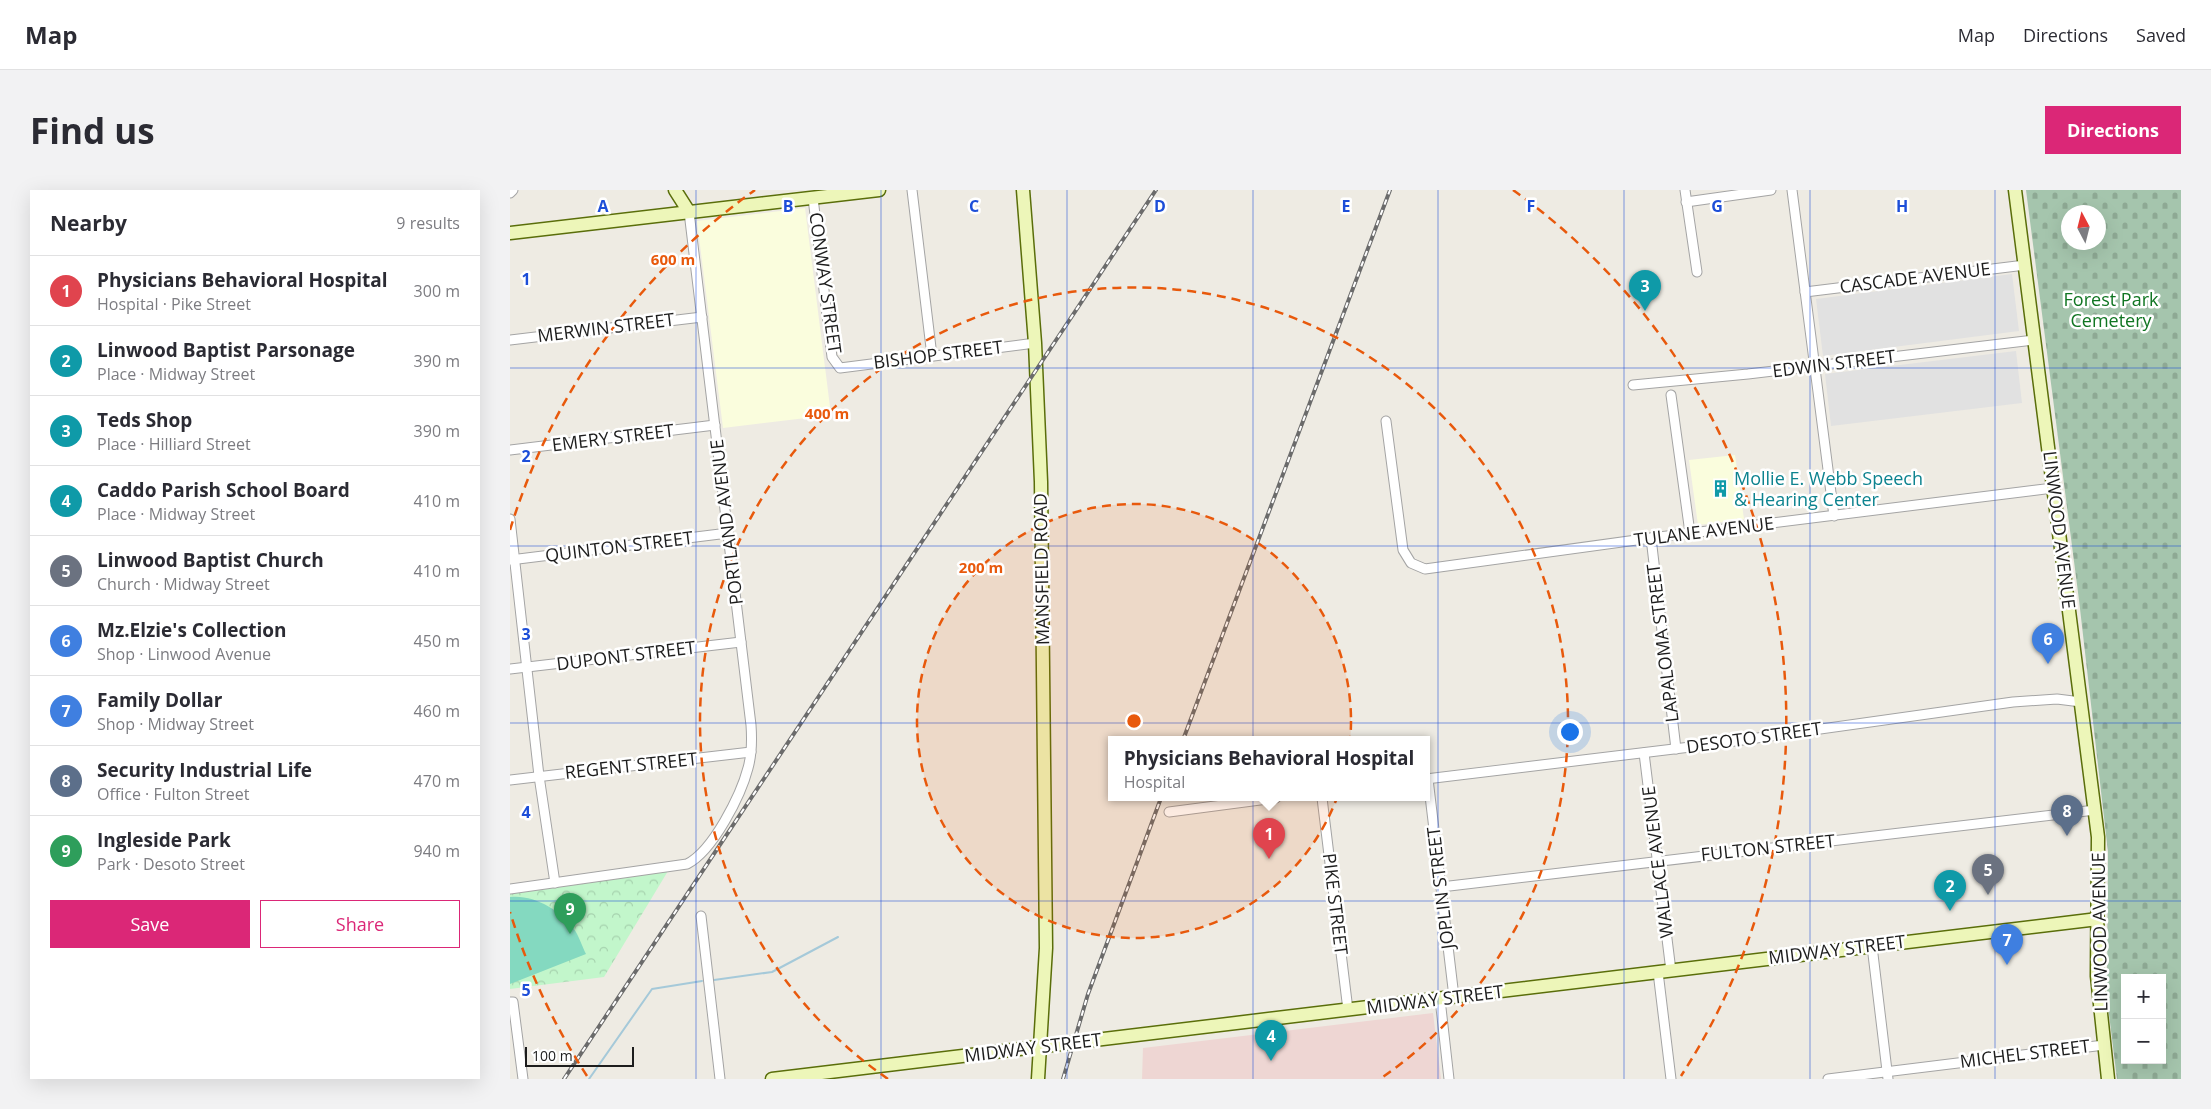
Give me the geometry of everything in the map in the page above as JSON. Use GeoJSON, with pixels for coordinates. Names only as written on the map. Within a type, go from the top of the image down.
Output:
{"type":"FeatureCollection","features":[{"type":"Feature","properties":{"kind":"main road","name":"PORTLAND AVENUE"},"geometry":{"type":"LineString","coordinates":[[675,190],[689,212]]}},
{"type":"Feature","properties":{"kind":"main road"},"geometry":{"type":"LineString","coordinates":[[510,233],[879,190]]}},
{"type":"Feature","properties":{"kind":"main road","name":"MANSFIELD ROAD"},"geometry":{"type":"LineString","coordinates":[[1023,190],[1035,343],[1041,473],[1046,948],[1045,1079]]}},
{"type":"Feature","properties":{"kind":"main road","name":"LINWOOD AVENUE"},"geometry":{"type":"LineString","coordinates":[[2016,190],[2095,810],[2099,852],[2097,976],[2108,1079]]}},
{"type":"Feature","properties":{"kind":"main road","name":"MIDWAY STREET"},"geometry":{"type":"LineString","coordinates":[[772,1079],[2098,919]]}},
{"type":"Feature","properties":{"kind":"main road","name":"MANSFIELD ROAD"},"geometry":{"type":"LineString","coordinates":[[1038,1079],[1045,1047]]}},
{"type":"Feature","properties":{"kind":"street"},"geometry":{"type":"LineString","coordinates":[[510,193],[513,190]]}},
{"type":"Feature","properties":{"kind":"street"},"geometry":{"type":"LineString","coordinates":[[912,190],[932,356]]}},
{"type":"Feature","properties":{"kind":"street"},"geometry":{"type":"LineString","coordinates":[[1685,190],[1697,272]]}},
{"type":"Feature","properties":{"kind":"street"},"geometry":{"type":"LineString","coordinates":[[1686,202],[1771,190]]}},
{"type":"Feature","properties":{"kind":"street"},"geometry":{"type":"LineString","coordinates":[[1792,190],[1834,516]]}},
{"type":"Feature","properties":{"kind":"street","name":"CONWAY STREET"},"geometry":{"type":"LineString","coordinates":[[813,198],[832,357],[840,368]]}},
{"type":"Feature","properties":{"kind":"street","name":"PORTLAND AVENUE"},"geometry":{"type":"LineString","coordinates":[[554,883],[687,864],[697,858],[730,811],[744,782],[751,752],[752,725],[689,212]]}},
{"type":"Feature","properties":{"kind":"street","name":"CASCADE AVENUE"},"geometry":{"type":"LineString","coordinates":[[1805,292],[2025,265]]}},
{"type":"Feature","properties":{"kind":"street","name":"MERWIN STREET"},"geometry":{"type":"LineString","coordinates":[[510,340],[702,317]]}},
{"type":"Feature","properties":{"kind":"street","name":"EDWIN STREET"},"geometry":{"type":"LineString","coordinates":[[1633,385],[2034,340]]}},
{"type":"Feature","properties":{"kind":"street","name":"BISHOP STREET"},"geometry":{"type":"LineString","coordinates":[[840,368],[1035,343]]}},
{"type":"Feature","properties":{"kind":"street"},"geometry":{"type":"LineString","coordinates":[[1671,395],[1690,533]]}},
{"type":"Feature","properties":{"kind":"street","name":"TULANE AVENUE"},"geometry":{"type":"LineString","coordinates":[[1386,422],[1401,543],[1406,557],[1415,566],[1434,570],[1651,538],[2053,488]]}},
{"type":"Feature","properties":{"kind":"street","name":"EMERY STREET"},"geometry":{"type":"LineString","coordinates":[[510,450],[715,426]]}},
{"type":"Feature","properties":{"kind":"street"},"geometry":{"type":"LineString","coordinates":[[510,519],[512,559],[528,667],[539,776],[554,883],[510,889]]}},
{"type":"Feature","properties":{"kind":"street","name":"QUINTON STREET"},"geometry":{"type":"LineString","coordinates":[[512,559],[728,533]]}},
{"type":"Feature","properties":{"kind":"street","name":"LAPALOMA STREET"},"geometry":{"type":"LineString","coordinates":[[1651,538],[1676,749]]}},
{"type":"Feature","properties":{"kind":"street","name":"DUPONT STREET"},"geometry":{"type":"LineString","coordinates":[[510,669],[742,642]]}},
{"type":"Feature","properties":{"kind":"street","name":"DESOTO STREET"},"geometry":{"type":"LineString","coordinates":[[1430,779],[1676,749],[2014,702],[2057,699],[2080,702]]}},
{"type":"Feature","properties":{"kind":"street","name":"REGENT STREET"},"geometry":{"type":"LineString","coordinates":[[510,780],[751,752]]}},
{"type":"Feature","properties":{"kind":"street","name":"WALLACE AVENUE"},"geometry":{"type":"LineString","coordinates":[[1644,753],[1658,860],[1671,1079]]}},
{"type":"Feature","properties":{"kind":"street"},"geometry":{"type":"LineString","coordinates":[[1168,812],[1253,801]]}},
{"type":"Feature","properties":{"kind":"street","name":"PIKE STREET"},"geometry":{"type":"LineString","coordinates":[[1322,801],[1348,1010]]}},
{"type":"Feature","properties":{"kind":"street","name":"JOPLIN STREET"},"geometry":{"type":"LineString","coordinates":[[1430,801],[1454,997]]}},
{"type":"Feature","properties":{"kind":"street","name":"FULTON STREET"},"geometry":{"type":"LineString","coordinates":[[1441,887],[2095,810]]}},
{"type":"Feature","properties":{"kind":"street"},"geometry":{"type":"LineString","coordinates":[[701,916],[720,1079]]}},
{"type":"Feature","properties":{"kind":"street"},"geometry":{"type":"LineString","coordinates":[[1872,946],[1887,1075]]}},
{"type":"Feature","properties":{"kind":"street"},"geometry":{"type":"LineString","coordinates":[[1440,999],[1449,1079]]}},
{"type":"Feature","properties":{"kind":"street"},"geometry":{"type":"LineString","coordinates":[[510,1002],[513,1002],[523,1079]]}},
{"type":"Feature","properties":{"kind":"street","name":"MICHEL STREET"},"geometry":{"type":"LineString","coordinates":[[1828,1079],[1887,1075],[2104,1045]]}},
{"type":"Feature","properties":{"kind":"shaded area"},"geometry":{"type":"Polygon","coordinates":[[[805,208],[831,415],[723,428],[697,221],[805,208]]]}},
{"type":"Feature","properties":{"kind":"shaded area"},"geometry":{"type":"Polygon","coordinates":[[[2012,274],[2019,331],[1823,356],[1816,299],[2012,274]]]}},
{"type":"Feature","properties":{"kind":"shaded area"},"geometry":{"type":"Polygon","coordinates":[[[2016,351],[2022,403],[1831,426],[1825,374],[2016,351]]]}},
{"type":"Feature","properties":{"kind":"shaded area"},"geometry":{"type":"Polygon","coordinates":[[[1735,455],[1744,519],[1698,525],[1689,460],[1735,455]]]}},
{"type":"Feature","properties":{"kind":"shaded area"},"geometry":{"type":"Polygon","coordinates":[[[1433,1013],[1441,1079],[1142,1079],[1143,1048],[1433,1013]]]}},
{"type":"Feature","properties":{"kind":"green space","name":"Forest Park Cemetery"},"geometry":{"type":"Polygon","coordinates":[[[2026,190],[2181,190],[2181,1079],[2117,1079],[2107,998],[2108,852],[2079,600],[2026,190]]]}},
{"type":"Feature","properties":{"kind":"green space"},"geometry":{"type":"Polygon","coordinates":[[[668,871],[604,977],[510,989],[510,892],[668,871]]]}},
{"type":"Feature","properties":{"kind":"green space"},"geometry":{"type":"Polygon","coordinates":[[[510,897],[528,898],[537,901],[562,916],[574,929],[586,954],[510,984],[510,897]]]}},
{"type":"Feature","properties":{"kind":"waterway"},"geometry":{"type":"LineString","coordinates":[[714,980],[772,972],[838,937]]}},
{"type":"Feature","properties":{"kind":"waterway"},"geometry":{"type":"LineString","coordinates":[[589,1079],[652,989],[702,981]]}},
{"type":"Feature","properties":{"kind":"railway"},"geometry":{"type":"LineString","coordinates":[[564,1079],[1156,190]]}},
{"type":"Feature","properties":{"kind":"railway"},"geometry":{"type":"LineString","coordinates":[[1185,736],[1390,190]]}},
{"type":"Feature","properties":{"kind":"railway"},"geometry":{"type":"LineString","coordinates":[[1063,1079],[1088,994],[1160,801]]}},
{"type":"Feature","properties":{"kind":"place","name":"Teds Shop"},"geometry":{"type":"Point","coordinates":[1645,311]}},
{"type":"Feature","properties":{"kind":"place","name":"Mollie E. Webb Speech & Hearing Center"},"geometry":{"type":"Point","coordinates":[1720,489]}},
{"type":"Feature","properties":{"kind":"place","name":"Mz.Elzie's Collection"},"geometry":{"type":"Point","coordinates":[2048,664]}},
{"type":"Feature","properties":{"kind":"place","name":"Security Industrial Life"},"geometry":{"type":"Point","coordinates":[2067,836]}},
{"type":"Feature","properties":{"kind":"place","name":"Physicians Behavioral Hospital"},"geometry":{"type":"Point","coordinates":[1269,859]}},
{"type":"Feature","properties":{"kind":"place","name":"Linwood Baptist Church"},"geometry":{"type":"Point","coordinates":[1988,895]}},
{"type":"Feature","properties":{"kind":"place","name":"Linwood Baptist Parsonage"},"geometry":{"type":"Point","coordinates":[1950,911]}},
{"type":"Feature","properties":{"kind":"place","name":"Ingleside Park"},"geometry":{"type":"Point","coordinates":[570,934]}},
{"type":"Feature","properties":{"kind":"place","name":"Family Dollar"},"geometry":{"type":"Point","coordinates":[2007,965]}},
{"type":"Feature","properties":{"kind":"place","name":"Caddo Parish School Board"},"geometry":{"type":"Point","coordinates":[1271,1061]}}]}
